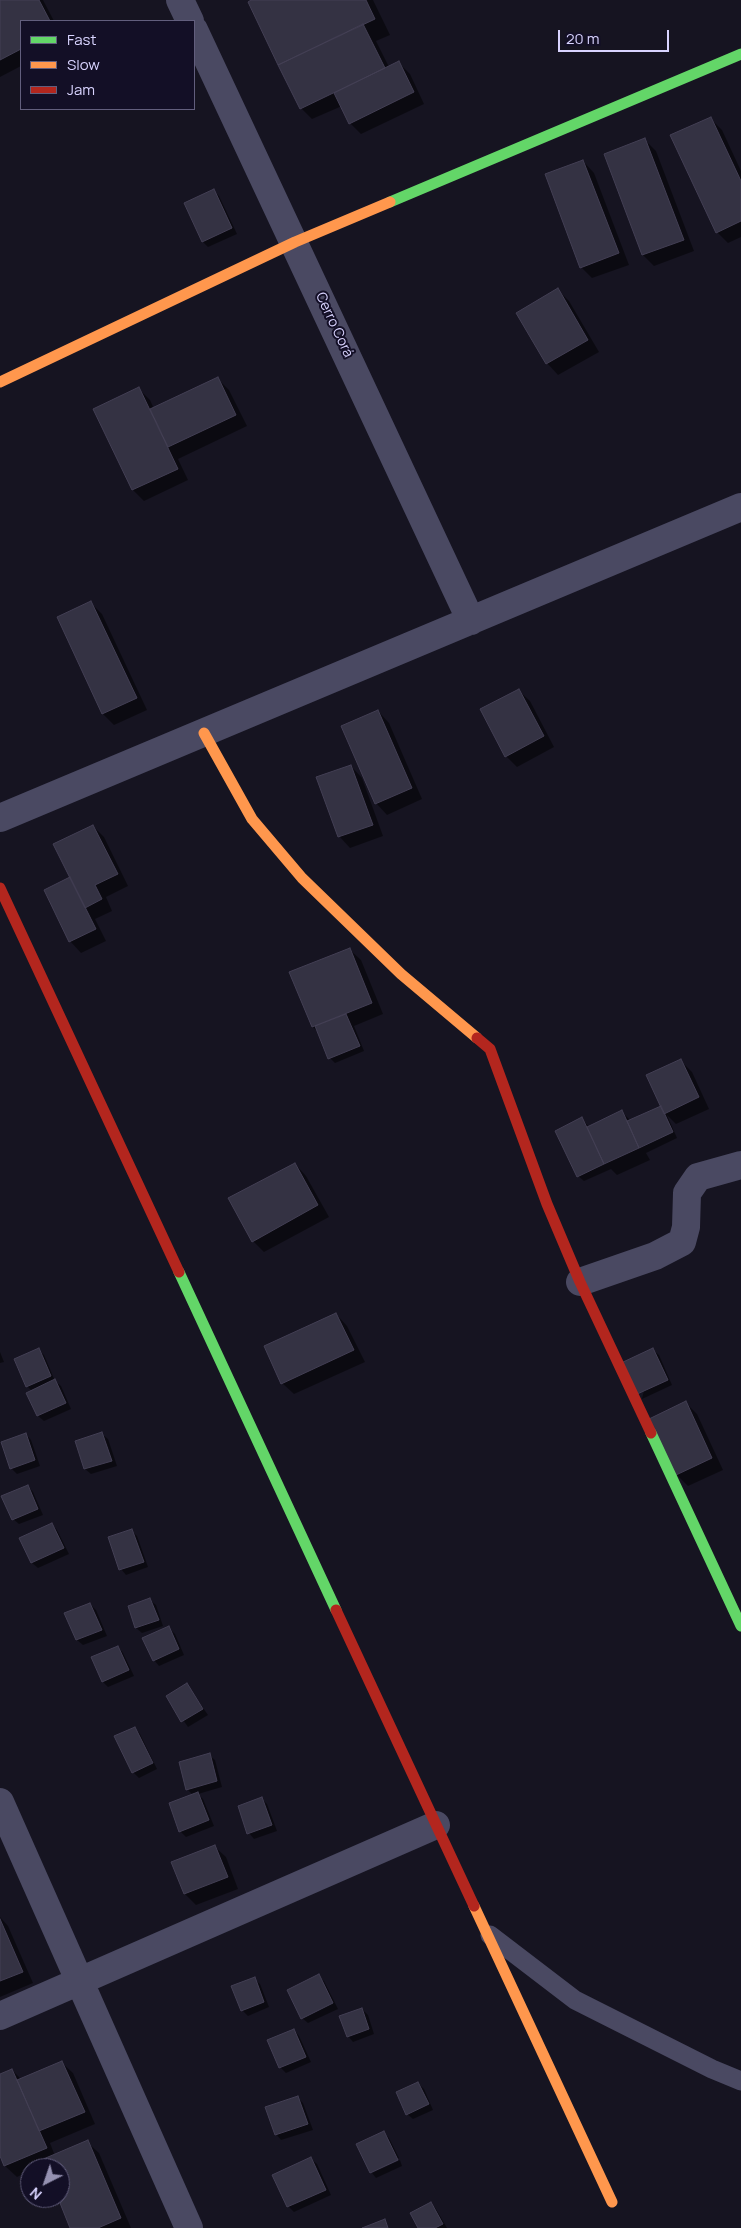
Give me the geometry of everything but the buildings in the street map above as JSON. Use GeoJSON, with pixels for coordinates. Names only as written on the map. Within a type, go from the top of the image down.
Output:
{"type":"FeatureCollection","features":[{"type":"Feature","properties":{"kind":"street"},"geometry":{"type":"LineString","coordinates":[[180,0],[190,20]]}},
{"type":"Feature","properties":{"kind":"street","name":"Cerro Corá"},"geometry":{"type":"LineString","coordinates":[[195,32],[295,242],[471,622]]}},
{"type":"Feature","properties":{"kind":"street"},"geometry":{"type":"LineString","coordinates":[[0,382],[295,242],[741,54]]}},
{"type":"Feature","properties":{"kind":"street"},"geometry":{"type":"LineString","coordinates":[[0,818],[471,622],[741,507]]}},
{"type":"Feature","properties":{"kind":"street"},"geometry":{"type":"LineString","coordinates":[[204,733],[252,819],[302,878],[401,974],[490,1049],[547,1204],[580,1282],[741,1626]]}},
{"type":"Feature","properties":{"kind":"street"},"geometry":{"type":"LineString","coordinates":[[0,888],[612,2202]]}},
{"type":"Feature","properties":{"kind":"street"},"geometry":{"type":"LineString","coordinates":[[580,1282],[655,1256],[682,1242],[686,1227],[687,1193],[698,1177],[741,1165]]}},
{"type":"Feature","properties":{"kind":"street"},"geometry":{"type":"LineString","coordinates":[[0,1802],[189,2228]]}},
{"type":"Feature","properties":{"kind":"street"},"geometry":{"type":"LineString","coordinates":[[0,2016],[436,1825]]}},
{"type":"Feature","properties":{"kind":"lane"},"geometry":{"type":"LineString","coordinates":[[486,1933],[576,2000],[712,2069],[741,2081]]}},
{"type":"Feature","properties":{"kind":"traffic: fast"},"geometry":{"type":"LineString","coordinates":[[390,202],[741,54]]}},
{"type":"Feature","properties":{"kind":"traffic: fast"},"geometry":{"type":"LineString","coordinates":[[179,1272],[336,1610]]}},
{"type":"Feature","properties":{"kind":"traffic: fast"},"geometry":{"type":"LineString","coordinates":[[651,1433],[741,1626]]}},
{"type":"Feature","properties":{"kind":"traffic: slow"},"geometry":{"type":"LineString","coordinates":[[0,382],[295,242],[390,202]]}},
{"type":"Feature","properties":{"kind":"traffic: slow"},"geometry":{"type":"LineString","coordinates":[[204,733],[252,819],[302,878],[401,974],[477,1038]]}},
{"type":"Feature","properties":{"kind":"traffic: slow"},"geometry":{"type":"LineString","coordinates":[[474,1906],[612,2202]]}},
{"type":"Feature","properties":{"kind":"traffic: jam"},"geometry":{"type":"LineString","coordinates":[[0,888],[179,1272]]}},
{"type":"Feature","properties":{"kind":"traffic: jam"},"geometry":{"type":"LineString","coordinates":[[477,1038],[490,1049],[547,1204],[580,1282],[651,1433]]}},
{"type":"Feature","properties":{"kind":"traffic: jam"},"geometry":{"type":"LineString","coordinates":[[336,1610],[474,1906]]}}]}
